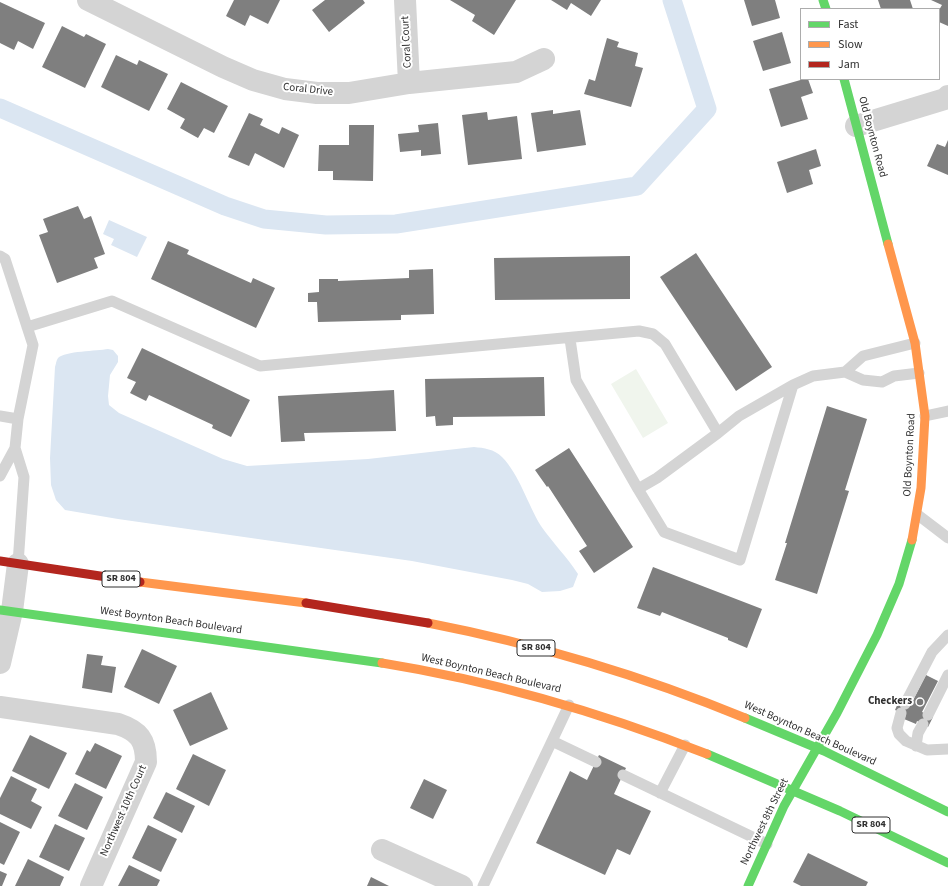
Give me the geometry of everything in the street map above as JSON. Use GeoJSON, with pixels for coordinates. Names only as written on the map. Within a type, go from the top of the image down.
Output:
{"type":"FeatureCollection","features":[{"type":"Feature","properties":{"kind":"main road","name":"Old Boynton Road"},"geometry":{"type":"LineString","coordinates":[[817,749],[877,635],[899,584],[911,547],[918,515],[923,466],[925,416],[915,343],[844,80]]}},
{"type":"Feature","properties":{"kind":"main road","name":"West Boynton Beach Boulevard"},"geometry":{"type":"LineString","coordinates":[[9,563],[360,612],[436,625],[515,642],[591,663],[668,688],[784,734],[948,812]]}},
{"type":"Feature","properties":{"kind":"main road","name":"West Boynton Beach Boulevard"},"geometry":{"type":"LineString","coordinates":[[6,611],[388,664],[505,688],[569,705],[685,744],[793,789],[839,809],[948,863]]}},
{"type":"Feature","properties":{"kind":"main road","name":"Northwest 8th Street"},"geometry":{"type":"LineString","coordinates":[[748,886],[784,806],[817,749]]}},
{"type":"Feature","properties":{"kind":"street","name":"Coral Drive"},"geometry":{"type":"LineString","coordinates":[[88,0],[223,68],[253,80],[285,89],[317,93],[349,93],[409,83],[516,72],[544,59]]}},
{"type":"Feature","properties":{"kind":"street","name":"Coral Court"},"geometry":{"type":"LineString","coordinates":[[405,0],[409,83]]}},
{"type":"Feature","properties":{"kind":"street"},"geometry":{"type":"LineString","coordinates":[[856,126],[945,99],[948,96]]}},
{"type":"Feature","properties":{"kind":"street"},"geometry":{"type":"LineString","coordinates":[[0,663],[6,611],[9,563]]}},
{"type":"Feature","properties":{"kind":"street","name":"Northwest 10th Court"},"geometry":{"type":"LineString","coordinates":[[0,707],[118,724],[131,728],[140,737],[146,749],[146,762],[91,886]]}},
{"type":"Feature","properties":{"kind":"street"},"geometry":{"type":"LineString","coordinates":[[382,850],[462,886]]}},
{"type":"Feature","properties":{"kind":"lane"},"geometry":{"type":"LineString","coordinates":[[0,256],[5,258],[33,345],[18,419],[14,448],[0,476]]}},
{"type":"Feature","properties":{"kind":"lane"},"geometry":{"type":"LineString","coordinates":[[27,327],[112,301],[260,366],[639,331],[653,334],[665,344],[718,433]]}},
{"type":"Feature","properties":{"kind":"lane"},"geometry":{"type":"LineString","coordinates":[[570,338],[576,380],[664,532],[740,560],[793,385]]}},
{"type":"Feature","properties":{"kind":"lane"},"geometry":{"type":"LineString","coordinates":[[845,372],[863,356],[915,343]]}},
{"type":"Feature","properties":{"kind":"lane"},"geometry":{"type":"LineString","coordinates":[[638,489],[662,474],[739,416],[793,385],[813,376],[845,372],[862,380],[882,382],[894,376],[919,373]]}},
{"type":"Feature","properties":{"kind":"lane"},"geometry":{"type":"LineString","coordinates":[[925,416],[948,412]]}},
{"type":"Feature","properties":{"kind":"lane"},"geometry":{"type":"LineString","coordinates":[[0,416],[18,419]]}},
{"type":"Feature","properties":{"kind":"lane"},"geometry":{"type":"LineString","coordinates":[[9,563],[24,477],[14,448]]}},
{"type":"Feature","properties":{"kind":"lane"},"geometry":{"type":"LineString","coordinates":[[918,515],[948,538]]}},
{"type":"Feature","properties":{"kind":"lane"},"geometry":{"type":"LineString","coordinates":[[948,635],[932,652],[903,708],[897,728],[899,734],[906,741],[916,746],[927,750],[948,749]]}},
{"type":"Feature","properties":{"kind":"lane"},"geometry":{"type":"LineString","coordinates":[[916,746],[918,732],[948,675]]}},
{"type":"Feature","properties":{"kind":"lane"},"geometry":{"type":"LineString","coordinates":[[484,886],[569,705]]}},
{"type":"Feature","properties":{"kind":"lane"},"geometry":{"type":"LineString","coordinates":[[552,742],[596,762]]}},
{"type":"Feature","properties":{"kind":"lane"},"geometry":{"type":"LineString","coordinates":[[660,792],[685,744]]}},
{"type":"Feature","properties":{"kind":"lane"},"geometry":{"type":"LineString","coordinates":[[623,775],[767,844]]}},
{"type":"Feature","properties":{"kind":"shaded area"},"geometry":{"type":"Polygon","coordinates":[[[109,220],[147,237],[137,257],[111,245],[114,239],[103,234],[109,220]]]}},
{"type":"Feature","properties":{"kind":"shaded area"},"geometry":{"type":"Polygon","coordinates":[[[108,349],[113,350],[118,356],[118,362],[110,375],[108,396],[109,405],[119,413],[223,459],[247,466],[368,459],[474,447],[485,448],[496,452],[508,464],[513,472],[541,526],[578,574],[573,587],[560,591],[542,592],[528,584],[512,580],[412,561],[65,510],[56,500],[51,485],[50,458],[56,362],[58,358],[67,354],[108,349]]]}},
{"type":"Feature","properties":{"kind":"shaded area"},"geometry":{"type":"Polygon","coordinates":[[[636,369],[668,423],[643,438],[611,384],[636,369]]]}},
{"type":"Feature","properties":{"kind":"building"},"geometry":{"type":"Polygon","coordinates":[[[234,0],[280,0],[268,24],[250,15],[245,26],[226,16],[234,0]]]}},
{"type":"Feature","properties":{"kind":"building"},"geometry":{"type":"Polygon","coordinates":[[[325,0],[363,0],[365,3],[329,32],[312,10],[325,0]]]}},
{"type":"Feature","properties":{"kind":"building"},"geometry":{"type":"Polygon","coordinates":[[[450,0],[516,0],[494,35],[472,21],[475,15],[450,0]]]}},
{"type":"Feature","properties":{"kind":"building"},"geometry":{"type":"Polygon","coordinates":[[[551,0],[601,0],[591,16],[571,3],[567,10],[551,0]]]}},
{"type":"Feature","properties":{"kind":"building"},"geometry":{"type":"Polygon","coordinates":[[[744,0],[775,0],[780,18],[752,26],[744,0]]]}},
{"type":"Feature","properties":{"kind":"building"},"geometry":{"type":"Polygon","coordinates":[[[878,0],[910,0],[913,8],[881,8],[878,0]]]}},
{"type":"Feature","properties":{"kind":"building"},"geometry":{"type":"Polygon","coordinates":[[[931,0],[948,0],[948,26],[940,22],[940,8],[942,5],[931,0]]]}},
{"type":"Feature","properties":{"kind":"building"},"geometry":{"type":"Polygon","coordinates":[[[0,2],[45,23],[33,49],[18,41],[14,50],[0,43],[0,2]]]}},
{"type":"Feature","properties":{"kind":"building"},"geometry":{"type":"Polygon","coordinates":[[[62,26],[84,37],[86,34],[106,44],[85,88],[42,67],[62,26]]]}},
{"type":"Feature","properties":{"kind":"building"},"geometry":{"type":"Polygon","coordinates":[[[782,32],[791,63],[763,71],[753,41],[782,32]]]}},
{"type":"Feature","properties":{"kind":"building"},"geometry":{"type":"Polygon","coordinates":[[[607,38],[619,42],[617,47],[638,53],[635,66],[643,68],[631,107],[584,94],[589,79],[595,81],[607,38]]]}},
{"type":"Feature","properties":{"kind":"building"},"geometry":{"type":"Polygon","coordinates":[[[116,55],[137,65],[139,60],[168,74],[149,111],[101,87],[116,55]]]}},
{"type":"Feature","properties":{"kind":"building"},"geometry":{"type":"Polygon","coordinates":[[[800,80],[808,80],[813,93],[801,97],[808,119],[781,127],[769,89],[800,80]]]}},
{"type":"Feature","properties":{"kind":"building"},"geometry":{"type":"Polygon","coordinates":[[[181,82],[228,106],[214,133],[204,128],[198,138],[180,128],[185,119],[167,109],[181,82]]]}},
{"type":"Feature","properties":{"kind":"building"},"geometry":{"type":"Polygon","coordinates":[[[553,110],[553,114],[580,110],[586,145],[537,152],[531,113],[553,110]]]}},
{"type":"Feature","properties":{"kind":"building"},"geometry":{"type":"Polygon","coordinates":[[[487,112],[488,120],[517,116],[522,159],[468,165],[462,115],[487,112]]]}},
{"type":"Feature","properties":{"kind":"building"},"geometry":{"type":"Polygon","coordinates":[[[249,113],[263,119],[260,125],[279,134],[282,127],[299,135],[284,168],[255,153],[249,166],[228,157],[249,113]]]}},
{"type":"Feature","properties":{"kind":"building"},"geometry":{"type":"Polygon","coordinates":[[[438,123],[441,154],[421,156],[421,150],[400,152],[398,134],[419,132],[418,125],[438,123]]]}},
{"type":"Feature","properties":{"kind":"building"},"geometry":{"type":"Polygon","coordinates":[[[349,125],[374,125],[373,181],[333,180],[333,171],[318,171],[319,145],[349,145],[349,125]]]}},
{"type":"Feature","properties":{"kind":"building"},"geometry":{"type":"Polygon","coordinates":[[[948,140],[948,175],[927,166],[937,144],[945,147],[948,140]]]}},
{"type":"Feature","properties":{"kind":"building"},"geometry":{"type":"Polygon","coordinates":[[[816,149],[821,166],[809,170],[813,184],[787,193],[777,162],[816,149]]]}},
{"type":"Feature","properties":{"kind":"building"},"geometry":{"type":"Polygon","coordinates":[[[78,206],[84,219],[91,216],[105,254],[94,258],[98,268],[57,283],[39,235],[48,232],[43,219],[78,206]]]}},
{"type":"Feature","properties":{"kind":"building"},"geometry":{"type":"Polygon","coordinates":[[[168,241],[189,250],[187,254],[251,283],[253,278],[275,288],[256,328],[151,279],[168,241]]]}},
{"type":"Feature","properties":{"kind":"building"},"geometry":{"type":"Polygon","coordinates":[[[696,253],[772,367],[736,391],[660,277],[696,253]]]}},
{"type":"Feature","properties":{"kind":"building"},"geometry":{"type":"Polygon","coordinates":[[[630,256],[630,299],[495,300],[494,258],[630,256]]]}},
{"type":"Feature","properties":{"kind":"building"},"geometry":{"type":"Polygon","coordinates":[[[433,269],[434,314],[401,315],[401,320],[318,322],[317,302],[308,302],[308,293],[319,292],[319,279],[338,279],[338,281],[409,278],[409,270],[433,269]]]}},
{"type":"Feature","properties":{"kind":"building"},"geometry":{"type":"Polygon","coordinates":[[[142,348],[250,400],[231,437],[212,428],[213,425],[149,395],[146,401],[130,393],[136,382],[127,378],[142,348]]]}},
{"type":"Feature","properties":{"kind":"building"},"geometry":{"type":"Polygon","coordinates":[[[544,377],[545,416],[453,417],[453,425],[436,426],[435,416],[426,417],[425,379],[544,377]]]}},
{"type":"Feature","properties":{"kind":"building"},"geometry":{"type":"Polygon","coordinates":[[[394,390],[396,431],[304,433],[305,441],[281,442],[278,396],[394,390]]]}},
{"type":"Feature","properties":{"kind":"building"},"geometry":{"type":"Polygon","coordinates":[[[827,406],[867,419],[845,490],[849,491],[817,594],[775,580],[827,406]]]}},
{"type":"Feature","properties":{"kind":"building"},"geometry":{"type":"Polygon","coordinates":[[[569,448],[633,547],[594,573],[579,551],[587,546],[548,486],[547,487],[535,470],[569,448]]]}},
{"type":"Feature","properties":{"kind":"building"},"geometry":{"type":"Polygon","coordinates":[[[653,567],[762,609],[747,648],[728,640],[728,638],[662,612],[660,616],[637,608],[653,567]]]}},
{"type":"Feature","properties":{"kind":"building"},"geometry":{"type":"Polygon","coordinates":[[[142,649],[177,666],[159,704],[124,687],[142,649]]]}},
{"type":"Feature","properties":{"kind":"building"},"geometry":{"type":"Polygon","coordinates":[[[87,654],[103,656],[101,665],[116,667],[112,693],[82,688],[87,654]]]}},
{"type":"Feature","properties":{"kind":"building","name":"Checkers"},"geometry":{"type":"Polygon","coordinates":[[[926,675],[938,681],[922,712],[933,717],[928,727],[917,721],[916,724],[904,719],[906,715],[895,710],[899,701],[910,706],[926,675]]]}},
{"type":"Feature","properties":{"kind":"building"},"geometry":{"type":"Polygon","coordinates":[[[211,692],[228,729],[190,746],[173,710],[211,692]]]}},
{"type":"Feature","properties":{"kind":"building"},"geometry":{"type":"Polygon","coordinates":[[[30,735],[67,753],[49,789],[12,771],[30,735]]]}},
{"type":"Feature","properties":{"kind":"building"},"geometry":{"type":"Polygon","coordinates":[[[95,743],[122,756],[106,789],[75,774],[87,750],[90,752],[95,743]]]}},
{"type":"Feature","properties":{"kind":"building"},"geometry":{"type":"Polygon","coordinates":[[[193,754],[226,770],[209,806],[176,789],[193,754]]]}},
{"type":"Feature","properties":{"kind":"building"},"geometry":{"type":"Polygon","coordinates":[[[599,755],[626,768],[614,794],[651,811],[630,855],[617,849],[605,875],[536,843],[570,771],[587,780],[599,755]]]}},
{"type":"Feature","properties":{"kind":"building"},"geometry":{"type":"Polygon","coordinates":[[[11,776],[37,789],[31,801],[42,807],[31,829],[0,814],[0,798],[11,776]]]}},
{"type":"Feature","properties":{"kind":"building"},"geometry":{"type":"Polygon","coordinates":[[[424,779],[447,790],[433,819],[410,808],[424,779]]]}},
{"type":"Feature","properties":{"kind":"building"},"geometry":{"type":"Polygon","coordinates":[[[75,783],[103,797],[87,830],[58,816],[75,783]]]}},
{"type":"Feature","properties":{"kind":"building"},"geometry":{"type":"Polygon","coordinates":[[[166,792],[195,806],[182,833],[153,818],[166,792]]]}},
{"type":"Feature","properties":{"kind":"building"},"geometry":{"type":"Polygon","coordinates":[[[0,822],[20,832],[4,865],[0,863],[0,822]]]}},
{"type":"Feature","properties":{"kind":"building"},"geometry":{"type":"Polygon","coordinates":[[[55,824],[85,838],[69,871],[39,857],[55,824]]]}},
{"type":"Feature","properties":{"kind":"building"},"geometry":{"type":"Polygon","coordinates":[[[148,825],[177,839],[161,872],[132,858],[148,825]]]}},
{"type":"Feature","properties":{"kind":"building"},"geometry":{"type":"Polygon","coordinates":[[[808,853],[868,882],[866,886],[801,886],[793,882],[808,853]]]}},
{"type":"Feature","properties":{"kind":"building"},"geometry":{"type":"Polygon","coordinates":[[[28,859],[64,877],[60,886],[15,886],[28,859]]]}},
{"type":"Feature","properties":{"kind":"building"},"geometry":{"type":"Polygon","coordinates":[[[129,865],[160,880],[157,886],[118,886],[129,865]]]}},
{"type":"Feature","properties":{"kind":"building"},"geometry":{"type":"Polygon","coordinates":[[[0,871],[7,874],[2,886],[0,886],[0,871]]]}},
{"type":"Feature","properties":{"kind":"building"},"geometry":{"type":"Polygon","coordinates":[[[371,877],[389,886],[367,886],[371,877]]]}},
{"type":"Feature","properties":{"kind":"waterway"},"geometry":{"type":"LineString","coordinates":[[0,108],[225,206],[264,219],[326,225],[396,224],[637,186],[707,109],[672,0]]}},
{"type":"Feature","properties":{"kind":"traffic: fast"},"geometry":{"type":"LineString","coordinates":[[823,0],[826,8]]}},
{"type":"Feature","properties":{"kind":"traffic: fast"},"geometry":{"type":"LineString","coordinates":[[844,80],[888,244]]}},
{"type":"Feature","properties":{"kind":"traffic: fast"},"geometry":{"type":"LineString","coordinates":[[748,886],[784,806],[837,713],[877,635],[899,584],[912,540]]}},
{"type":"Feature","properties":{"kind":"traffic: fast"},"geometry":{"type":"LineString","coordinates":[[0,610],[382,663]]}},
{"type":"Feature","properties":{"kind":"traffic: fast"},"geometry":{"type":"LineString","coordinates":[[745,718],[824,751],[948,812]]}},
{"type":"Feature","properties":{"kind":"traffic: fast"},"geometry":{"type":"LineString","coordinates":[[707,754],[840,811],[948,863]]}},
{"type":"Feature","properties":{"kind":"traffic: slow"},"geometry":{"type":"LineString","coordinates":[[888,244],[915,343],[925,416],[921,488],[912,540]]}},
{"type":"Feature","properties":{"kind":"traffic: slow"},"geometry":{"type":"LineString","coordinates":[[140,582],[306,603]]}},
{"type":"Feature","properties":{"kind":"traffic: slow"},"geometry":{"type":"LineString","coordinates":[[428,623],[468,631],[549,651],[668,688],[745,718]]}},
{"type":"Feature","properties":{"kind":"traffic: slow"},"geometry":{"type":"LineString","coordinates":[[382,663],[465,679],[547,700],[628,725],[707,754]]}},
{"type":"Feature","properties":{"kind":"traffic: jam"},"geometry":{"type":"LineString","coordinates":[[0,561],[140,582]]}},
{"type":"Feature","properties":{"kind":"traffic: jam"},"geometry":{"type":"LineString","coordinates":[[306,603],[428,623]]}},
{"type":"Feature","properties":{"kind":"place","name":"Checkers"},"geometry":{"type":"Point","coordinates":[920,702]}}]}
